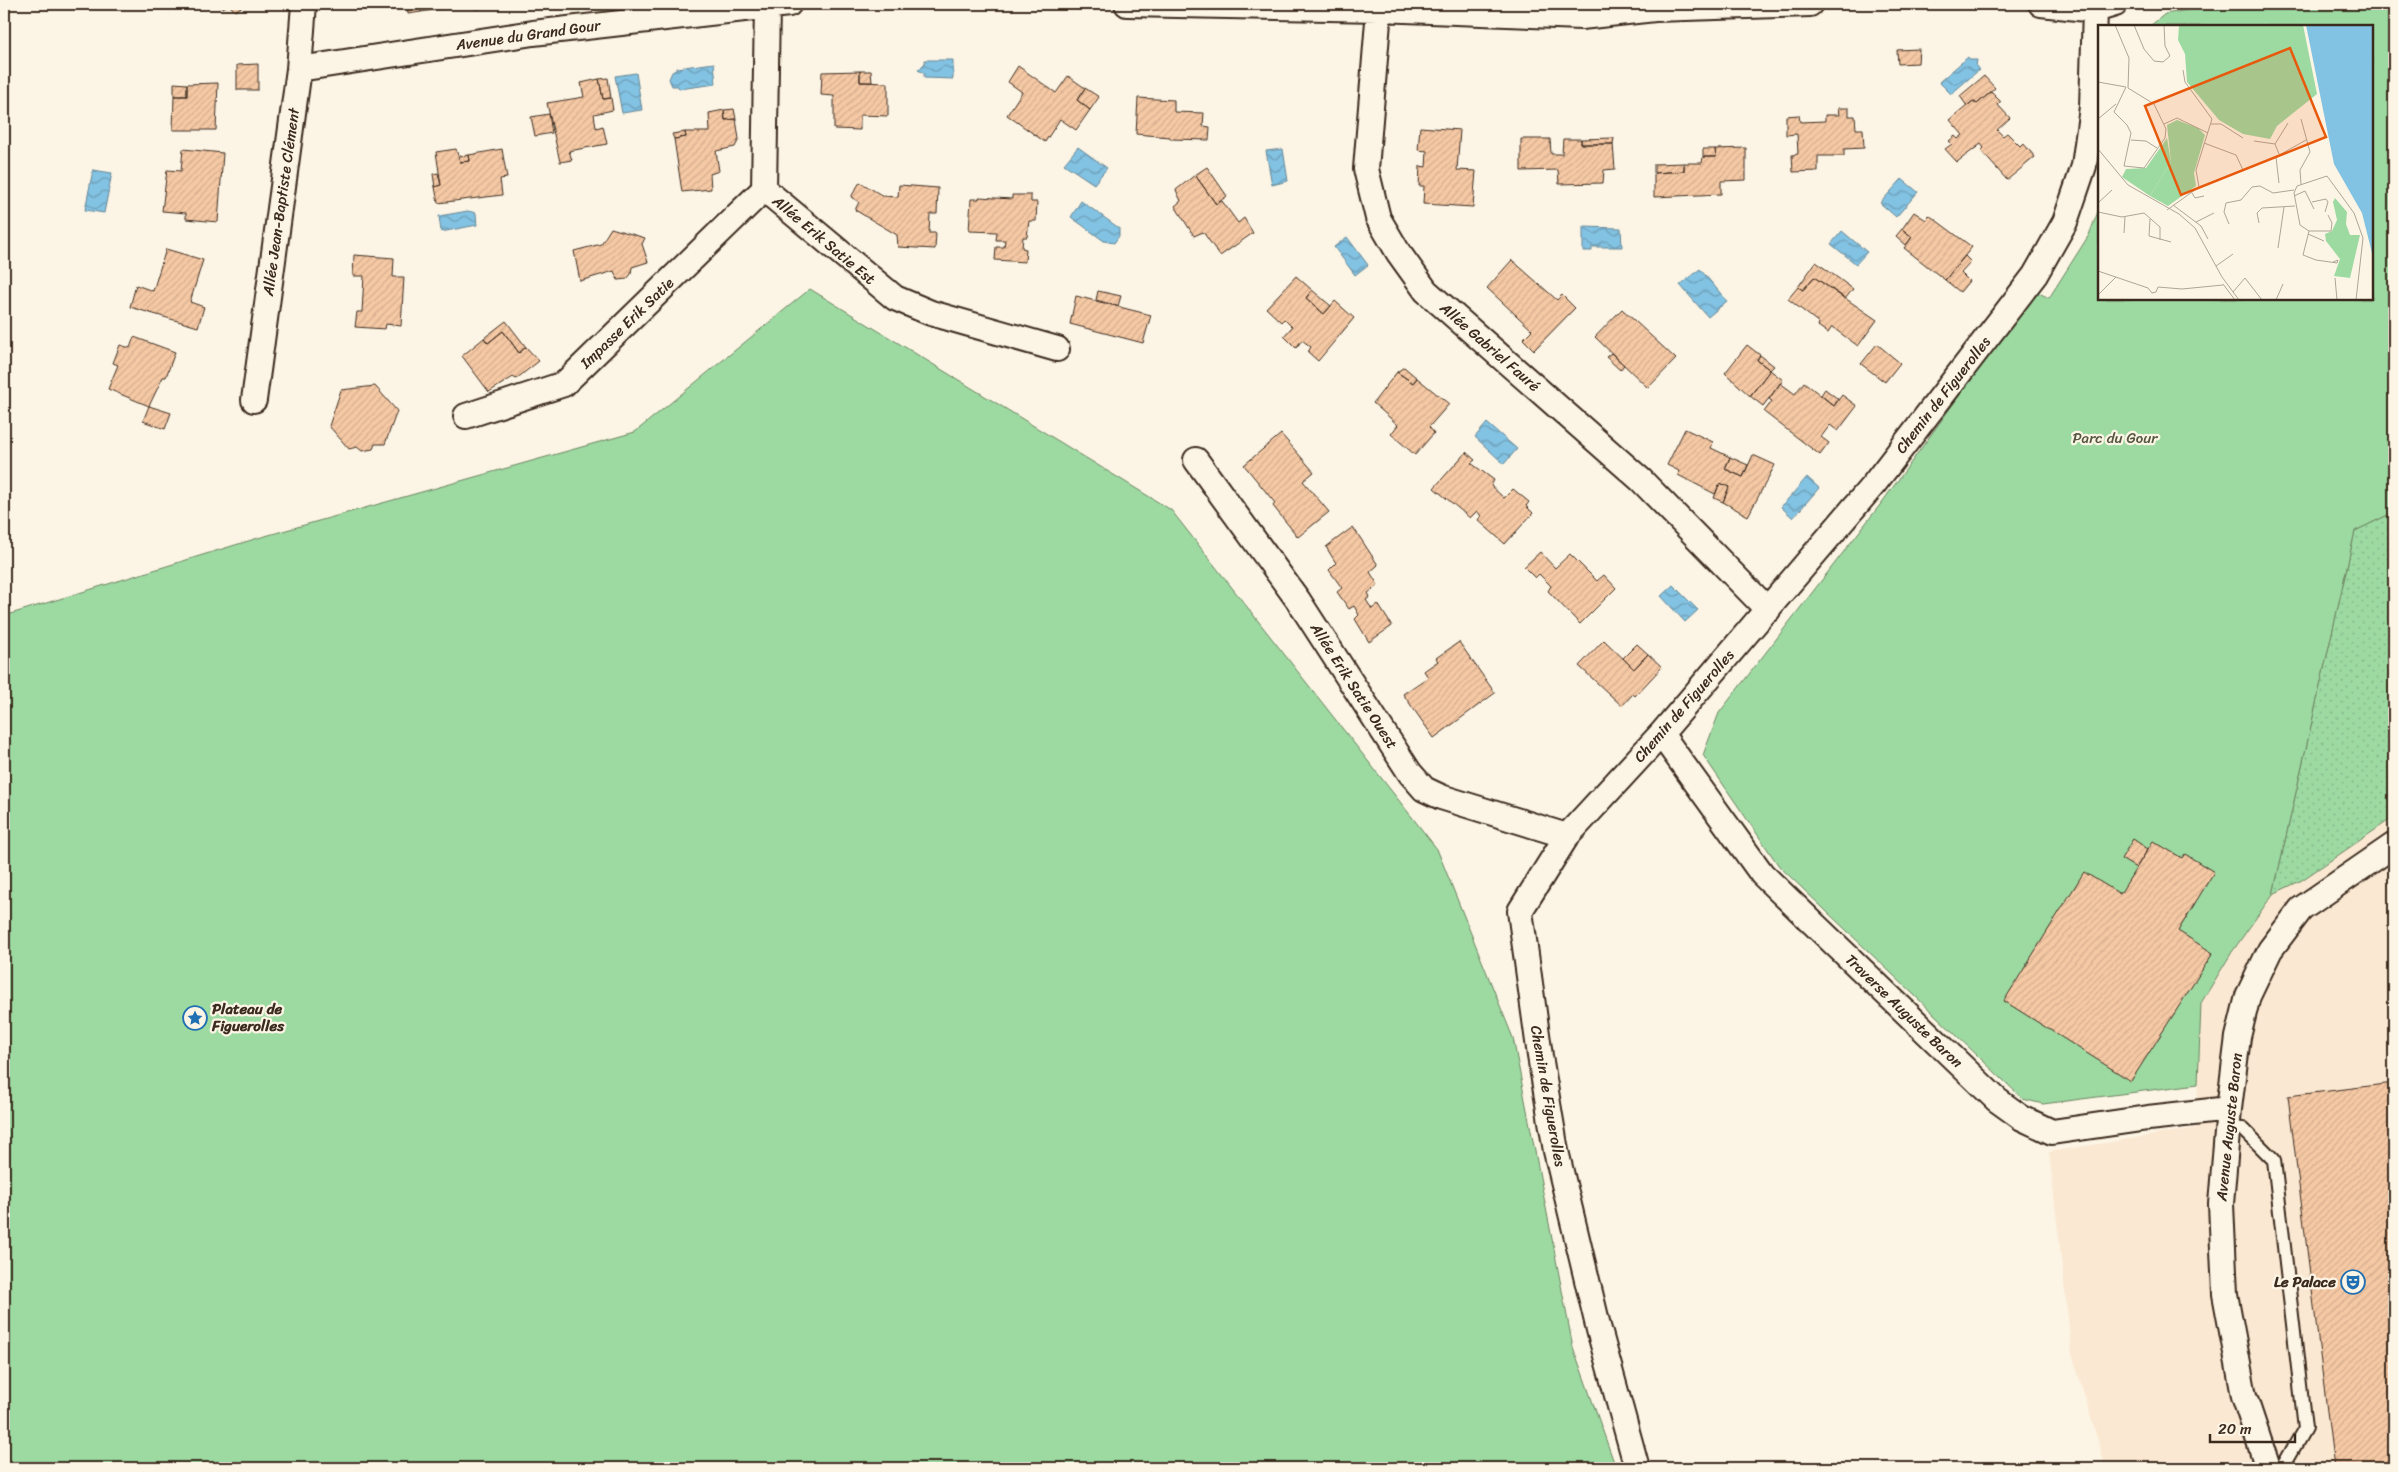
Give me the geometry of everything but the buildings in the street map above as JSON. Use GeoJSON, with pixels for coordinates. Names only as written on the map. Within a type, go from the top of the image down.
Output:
{"type":"FeatureCollection","features":[{"type":"Feature","properties":{"kind":"street","name":"Allée Jean-Baptiste Clément"},"geometry":{"type":"LineString","coordinates":[[254,400],[299,69],[304,4]]}},
{"type":"Feature","properties":{"kind":"street"},"geometry":{"type":"LineString","coordinates":[[1127,4],[1378,9],[1580,17],[1655,9],[1810,4]]}},
{"type":"Feature","properties":{"kind":"street"},"geometry":{"type":"LineString","coordinates":[[2041,4],[2105,7]]}},
{"type":"Feature","properties":{"kind":"street","name":"Avenue du Grand Gour"},"geometry":{"type":"LineString","coordinates":[[299,69],[533,33],[778,5]]}},
{"type":"Feature","properties":{"kind":"street","name":"Allée Erik Satie Est"},"geometry":{"type":"LineString","coordinates":[[778,5],[764,189],[895,298],[931,312],[1057,349]]}},
{"type":"Feature","properties":{"kind":"street","name":"Chemin de Figuerolles"},"geometry":{"type":"LineString","coordinates":[[2102,25],[2105,7]]}},
{"type":"Feature","properties":{"kind":"street","name":"Allée Gabriel Fauré"},"geometry":{"type":"LineString","coordinates":[[1378,9],[1366,169],[1378,218],[1398,252],[1426,291],[1640,480],[1768,610]]}},
{"type":"Feature","properties":{"kind":"street","name":"Chemin de Figuerolles"},"geometry":{"type":"LineString","coordinates":[[1638,1468],[1598,1330],[1556,1151],[1540,1056],[1520,911],[1567,836],[1661,734],[1874,484],[2029,283],[2065,222],[2084,166],[2098,57]]}},
{"type":"Feature","properties":{"kind":"street","name":"Impasse Erik Satie"},"geometry":{"type":"LineString","coordinates":[[466,416],[564,384],[764,189]]}},
{"type":"Feature","properties":{"kind":"street","name":"Allée Erik Satie Ouest"},"geometry":{"type":"LineString","coordinates":[[1196,460],[1298,600],[1410,773],[1424,789],[1441,797],[1567,836]]}},
{"type":"Feature","properties":{"kind":"street","name":"Traverse Auguste Baron"},"geometry":{"type":"LineString","coordinates":[[1661,734],[1762,874],[1997,1100],[2022,1118],[2052,1132],[2148,1118],[2228,1119]]}},
{"type":"Feature","properties":{"kind":"street","name":"Avenue Auguste Baron"},"geometry":{"type":"LineString","coordinates":[[2268,1468],[2244,1396],[2225,1294],[2221,1204],[2228,1119],[2238,1037],[2248,996],[2270,950],[2301,909],[2394,845]]}},
{"type":"Feature","properties":{"kind":"lane"},"geometry":{"type":"LineString","coordinates":[[2228,1119],[2243,1128],[2274,1160],[2305,1428],[2282,1468]]}},
{"type":"Feature","properties":{"kind":"shaded area"},"geometry":{"type":"Polygon","coordinates":[[[2394,817],[2394,1468],[2106,1468],[2072,1354],[2049,1152],[2196,1128],[2201,1003],[2232,952],[2273,894],[2302,880],[2394,817]]]}},
{"type":"Feature","properties":{"kind":"green space","name":"Parc du Gour"},"geometry":{"type":"Polygon","coordinates":[[[2222,4],[2394,4],[2394,512],[2355,531],[2273,894],[2232,952],[2201,1003],[2198,1084],[2043,1104],[2023,1099],[1779,866],[1703,755],[1719,713],[1883,501],[2001,338],[2037,292],[2049,298],[2089,235],[2098,212],[2098,300],[2373,300],[2373,25],[2151,25],[2165,14],[2222,4]]]}},
{"type":"Feature","properties":{"kind":"green space"},"geometry":{"type":"Polygon","coordinates":[[[810,289],[1171,510],[1437,849],[1513,1038],[1573,1347],[1616,1468],[4,1468],[4,616],[258,538],[635,432],[810,289]]]}},
{"type":"Feature","properties":{"kind":"green space"},"geometry":{"type":"Polygon","coordinates":[[[2394,512],[2394,817],[2302,880],[2273,894],[2355,531],[2394,512]]]}},
{"type":"Feature","properties":{"kind":"water"},"geometry":{"type":"Polygon","coordinates":[[[1968,57],[1970,60],[1977,60],[1976,66],[1979,70],[1951,94],[1939,82],[1968,57]]]}},
{"type":"Feature","properties":{"kind":"water"},"geometry":{"type":"Polygon","coordinates":[[[925,60],[953,60],[953,79],[924,78],[924,73],[918,70],[925,63],[925,60]]]}},
{"type":"Feature","properties":{"kind":"water"},"geometry":{"type":"Polygon","coordinates":[[[714,63],[716,84],[679,89],[678,86],[672,86],[669,79],[676,68],[714,63]]]}},
{"type":"Feature","properties":{"kind":"water"},"geometry":{"type":"Polygon","coordinates":[[[636,73],[642,110],[622,113],[615,76],[636,73]]]}},
{"type":"Feature","properties":{"kind":"water"},"geometry":{"type":"Polygon","coordinates":[[[1078,147],[1107,168],[1094,184],[1064,164],[1078,147]]]}},
{"type":"Feature","properties":{"kind":"water"},"geometry":{"type":"Polygon","coordinates":[[[1283,149],[1288,181],[1272,185],[1266,151],[1283,149]]]}},
{"type":"Feature","properties":{"kind":"water"},"geometry":{"type":"Polygon","coordinates":[[[93,170],[112,173],[104,213],[85,210],[93,170]]]}},
{"type":"Feature","properties":{"kind":"water"},"geometry":{"type":"Polygon","coordinates":[[[1902,179],[1918,192],[1896,217],[1880,203],[1902,179]]]}},
{"type":"Feature","properties":{"kind":"water"},"geometry":{"type":"Polygon","coordinates":[[[1081,201],[1119,228],[1119,236],[1114,243],[1104,241],[1071,217],[1081,201]]]}},
{"type":"Feature","properties":{"kind":"water"},"geometry":{"type":"Polygon","coordinates":[[[468,211],[476,213],[477,225],[441,232],[439,216],[468,211]]]}},
{"type":"Feature","properties":{"kind":"water"},"geometry":{"type":"Polygon","coordinates":[[[1583,227],[1621,228],[1622,247],[1592,247],[1592,251],[1583,251],[1583,227]]]}},
{"type":"Feature","properties":{"kind":"water"},"geometry":{"type":"Polygon","coordinates":[[[1842,231],[1867,252],[1856,264],[1831,244],[1842,231]]]}},
{"type":"Feature","properties":{"kind":"water"},"geometry":{"type":"Polygon","coordinates":[[[1347,237],[1368,265],[1355,275],[1334,247],[1347,237]]]}},
{"type":"Feature","properties":{"kind":"water"},"geometry":{"type":"Polygon","coordinates":[[[1700,269],[1727,301],[1708,317],[1680,285],[1700,269]]]}},
{"type":"Feature","properties":{"kind":"water"},"geometry":{"type":"Polygon","coordinates":[[[1487,423],[1517,449],[1504,464],[1475,437],[1487,423]]]}},
{"type":"Feature","properties":{"kind":"water"},"geometry":{"type":"Polygon","coordinates":[[[1807,477],[1819,488],[1793,518],[1781,507],[1807,477]]]}},
{"type":"Feature","properties":{"kind":"water"},"geometry":{"type":"Polygon","coordinates":[[[1673,585],[1698,610],[1685,622],[1661,596],[1673,585]]]}},
{"type":"Feature","properties":{"kind":"place","name":"Plateau de Figuerolles"},"geometry":{"type":"Point","coordinates":[195,1018]}},
{"type":"Feature","properties":{"kind":"place","name":"Le Palace"},"geometry":{"type":"Point","coordinates":[2353,1282]}}]}
